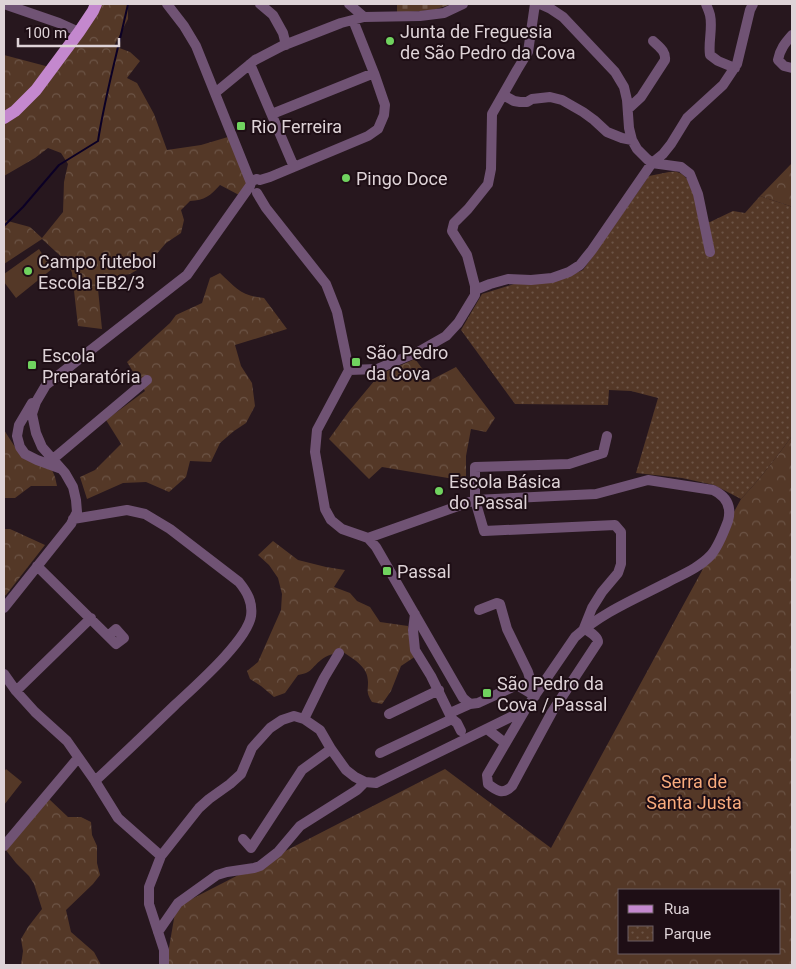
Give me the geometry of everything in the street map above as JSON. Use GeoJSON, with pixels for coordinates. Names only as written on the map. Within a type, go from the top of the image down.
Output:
{"type":"FeatureCollection","features":[{"type":"Feature","properties":{"kind":"main road"},"geometry":{"type":"LineString","coordinates":[[4,118],[15,111],[36,90],[93,11],[96,4]]}},
{"type":"Feature","properties":{"kind":"street"},"geometry":{"type":"LineString","coordinates":[[4,4],[78,32]]}},
{"type":"Feature","properties":{"kind":"street"},"geometry":{"type":"LineString","coordinates":[[167,4],[196,46],[246,169],[258,185],[266,208],[326,284],[337,312],[349,370],[317,430],[315,452],[325,509],[331,520],[342,529],[368,538],[376,548],[462,698],[470,704]]}},
{"type":"Feature","properties":{"kind":"street"},"geometry":{"type":"LineString","coordinates":[[260,4],[273,15],[283,33],[286,45]]}},
{"type":"Feature","properties":{"kind":"street"},"geometry":{"type":"LineString","coordinates":[[349,4],[364,17]]}},
{"type":"Feature","properties":{"kind":"street"},"geometry":{"type":"LineString","coordinates":[[215,93],[255,60],[286,45],[341,23],[364,17],[420,16],[444,13],[463,4]]}},
{"type":"Feature","properties":{"kind":"street"},"geometry":{"type":"LineString","coordinates":[[349,370],[377,369],[418,352],[446,336],[458,323],[475,295],[475,286],[467,255],[452,231],[454,223],[488,184],[491,169],[492,114],[528,52],[536,4]]}},
{"type":"Feature","properties":{"kind":"street"},"geometry":{"type":"LineString","coordinates":[[540,4],[551,8],[563,17],[615,72],[624,87],[629,128],[637,149],[652,163],[682,167],[690,174],[698,194],[710,252]]}},
{"type":"Feature","properties":{"kind":"street"},"geometry":{"type":"LineString","coordinates":[[706,4],[711,19],[710,55],[718,61],[735,68]]}},
{"type":"Feature","properties":{"kind":"street"},"geometry":{"type":"LineString","coordinates":[[475,290],[508,279],[531,280],[552,278],[569,272],[580,265],[598,243],[652,163],[671,144],[687,118],[723,84],[735,68],[741,51],[750,10],[754,4]]}},
{"type":"Feature","properties":{"kind":"street"},"geometry":{"type":"LineString","coordinates":[[60,468],[25,454],[20,447],[17,436],[19,425],[37,395],[46,385],[187,275],[237,206],[258,185],[294,167],[368,136],[378,129],[384,115],[385,105],[353,20]]}},
{"type":"Feature","properties":{"kind":"street"},"geometry":{"type":"LineString","coordinates":[[792,35],[784,44],[778,60],[784,66],[792,68]]}},
{"type":"Feature","properties":{"kind":"street"},"geometry":{"type":"LineString","coordinates":[[628,109],[641,96],[665,60],[664,52],[653,41]]}},
{"type":"Feature","properties":{"kind":"street"},"geometry":{"type":"LineString","coordinates":[[250,64],[294,167]]}},
{"type":"Feature","properties":{"kind":"street"},"geometry":{"type":"LineString","coordinates":[[272,114],[374,73]]}},
{"type":"Feature","properties":{"kind":"street"},"geometry":{"type":"LineString","coordinates":[[503,95],[520,102],[526,102],[532,98],[550,97],[562,100],[583,112],[607,132],[632,140]]}},
{"type":"Feature","properties":{"kind":"street"},"geometry":{"type":"LineString","coordinates":[[53,460],[148,380]]}},
{"type":"Feature","properties":{"kind":"street"},"geometry":{"type":"LineString","coordinates":[[4,607],[71,524],[77,512],[73,487],[65,474],[42,447],[36,433],[32,414],[36,402],[46,385]]}},
{"type":"Feature","properties":{"kind":"street"},"geometry":{"type":"LineString","coordinates":[[584,628],[592,608],[618,572],[621,564],[620,532],[615,525],[484,530],[475,500],[474,466],[569,464],[603,454],[607,436]]}},
{"type":"Feature","properties":{"kind":"street"},"geometry":{"type":"LineString","coordinates":[[25,454],[36,456],[40,454],[42,447]]}},
{"type":"Feature","properties":{"kind":"street"},"geometry":{"type":"LineString","coordinates":[[368,538],[475,500],[596,494],[648,480],[713,490],[724,497],[730,515],[712,554],[691,570],[600,618],[584,628],[575,638],[525,710],[487,775],[488,784],[498,791],[503,792],[512,786],[552,712],[598,642],[598,639],[584,628]]}},
{"type":"Feature","properties":{"kind":"street"},"geometry":{"type":"LineString","coordinates":[[74,519],[127,510],[145,514],[170,529],[239,582],[247,592],[251,604],[251,617],[247,628],[213,670],[95,781]]}},
{"type":"Feature","properties":{"kind":"street"},"geometry":{"type":"LineString","coordinates":[[37,566],[108,636]]}},
{"type":"Feature","properties":{"kind":"street"},"geometry":{"type":"LineString","coordinates":[[479,610],[497,602],[500,604],[507,629],[528,672],[536,696]]}},
{"type":"Feature","properties":{"kind":"street"},"geometry":{"type":"LineString","coordinates":[[415,614],[413,630],[415,650],[461,731]]}},
{"type":"Feature","properties":{"kind":"street"},"geometry":{"type":"LineString","coordinates":[[16,691],[91,618]]}},
{"type":"Feature","properties":{"kind":"street"},"geometry":{"type":"LineString","coordinates":[[304,719],[324,678],[339,653]]}},
{"type":"Feature","properties":{"kind":"street"},"geometry":{"type":"LineString","coordinates":[[4,674],[35,712],[67,742],[95,781],[118,818],[160,856]]}},
{"type":"Feature","properties":{"kind":"street"},"geometry":{"type":"LineString","coordinates":[[380,753],[470,704],[478,703],[517,685],[536,696]]}},
{"type":"Feature","properties":{"kind":"street"},"geometry":{"type":"LineString","coordinates":[[389,714],[439,690]]}},
{"type":"Feature","properties":{"kind":"street"},"geometry":{"type":"LineString","coordinates":[[164,965],[164,950],[149,904],[149,887],[160,856],[199,808],[241,774],[252,748],[270,728],[282,720],[294,716],[304,719],[320,730],[346,770],[365,782],[376,782],[525,710]]}},
{"type":"Feature","properties":{"kind":"street"},"geometry":{"type":"LineString","coordinates":[[487,729],[505,743]]}},
{"type":"Feature","properties":{"kind":"street"},"geometry":{"type":"LineString","coordinates":[[243,839],[251,848],[302,770],[331,749]]}},
{"type":"Feature","properties":{"kind":"street"},"geometry":{"type":"LineString","coordinates":[[4,846],[78,758]]}},
{"type":"Feature","properties":{"kind":"street"},"geometry":{"type":"LineString","coordinates":[[158,932],[178,903],[217,875],[260,866],[278,852],[300,826],[357,790],[365,782]]}},
{"type":"Feature","properties":{"kind":"green space"},"geometry":{"type":"Polygon","coordinates":[[[100,4],[128,4],[128,19],[114,46],[130,52],[140,61],[127,78],[137,83],[154,114],[167,150],[201,145],[228,137],[247,180],[246,186],[239,195],[220,185],[207,197],[190,201],[181,210],[184,220],[181,233],[166,243],[149,263],[130,274],[97,279],[102,329],[78,326],[72,273],[68,263],[42,239],[4,264],[4,220],[30,227],[42,238],[63,212],[64,182],[68,164],[61,153],[48,148],[4,176],[4,55],[57,69],[100,4]]]}},
{"type":"Feature","properties":{"kind":"green space"},"geometry":{"type":"Polygon","coordinates":[[[397,4],[452,4],[433,10],[397,13],[397,4]]]}},
{"type":"Feature","properties":{"kind":"green space"},"geometry":{"type":"Polygon","coordinates":[[[792,163],[792,208],[760,196],[792,163]]]}},
{"type":"Feature","properties":{"kind":"green space"},"geometry":{"type":"Polygon","coordinates":[[[669,172],[682,174],[691,185],[700,221],[710,222],[733,211],[745,213],[760,196],[792,208],[792,436],[741,499],[714,485],[682,478],[636,473],[658,398],[631,391],[609,390],[608,405],[515,404],[461,330],[482,294],[514,284],[559,280],[583,270],[649,176],[669,172]]]}},
{"type":"Feature","properties":{"kind":"green space","name":"Campo futebol Escola EB2/3"},"geometry":{"type":"Polygon","coordinates":[[[39,249],[52,269],[16,298],[4,282],[4,274],[39,249]]]}},
{"type":"Feature","properties":{"kind":"green space"},"geometry":{"type":"Polygon","coordinates":[[[220,273],[244,293],[264,298],[287,329],[235,345],[241,366],[252,383],[255,406],[246,423],[220,443],[211,462],[190,461],[186,477],[169,492],[146,482],[123,483],[87,499],[80,477],[95,470],[121,444],[106,420],[145,391],[127,362],[170,323],[176,315],[202,303],[210,278],[220,273]]]}},
{"type":"Feature","properties":{"kind":"green space"},"geometry":{"type":"Polygon","coordinates":[[[415,359],[431,380],[456,367],[495,418],[486,432],[471,429],[466,456],[466,481],[382,467],[369,479],[329,439],[380,374],[415,359]]]}},
{"type":"Feature","properties":{"kind":"green space"},"geometry":{"type":"Polygon","coordinates":[[[4,430],[15,447],[50,465],[57,486],[31,486],[15,498],[4,498],[4,430]]]}},
{"type":"Feature","properties":{"kind":"green space","name":"Serra de Santa Justa"},"geometry":{"type":"Polygon","coordinates":[[[792,436],[792,965],[166,965],[176,907],[445,769],[551,848],[741,499],[792,436]]]}},
{"type":"Feature","properties":{"kind":"green space"},"geometry":{"type":"Polygon","coordinates":[[[4,529],[10,529],[45,545],[4,596],[4,529]]]}},
{"type":"Feature","properties":{"kind":"green space"},"geometry":{"type":"Polygon","coordinates":[[[273,541],[298,560],[345,570],[334,587],[350,593],[357,601],[370,607],[380,622],[408,626],[410,640],[416,656],[401,666],[391,691],[382,704],[372,702],[368,694],[366,672],[360,664],[343,652],[331,654],[323,658],[309,671],[298,675],[285,693],[274,697],[250,679],[247,671],[258,662],[281,610],[282,594],[278,578],[269,565],[258,555],[273,541]]]}},
{"type":"Feature","properties":{"kind":"green space"},"geometry":{"type":"Polygon","coordinates":[[[6,769],[22,782],[4,805],[4,772],[6,769]]]}},
{"type":"Feature","properties":{"kind":"green space"},"geometry":{"type":"Polygon","coordinates":[[[49,799],[68,817],[81,817],[91,822],[92,835],[97,846],[97,863],[100,875],[66,910],[71,932],[94,952],[101,965],[21,965],[23,951],[21,939],[42,909],[34,884],[5,849],[49,799]]]}},
{"type":"Feature","properties":{"kind":"waterway"},"geometry":{"type":"LineString","coordinates":[[4,226],[59,165],[98,141],[128,4]]}},
{"type":"Feature","properties":{"kind":"place","name":"Junta de Freguesia de São Pedro da Cova"},"geometry":{"type":"Point","coordinates":[390,41]}},
{"type":"Feature","properties":{"kind":"place","name":"Rio Ferreira"},"geometry":{"type":"Point","coordinates":[241,126]}},
{"type":"Feature","properties":{"kind":"place","name":"Pingo Doce"},"geometry":{"type":"Point","coordinates":[346,178]}},
{"type":"Feature","properties":{"kind":"place","name":"Campo futebol Escola EB2/3"},"geometry":{"type":"Point","coordinates":[28,271]}},
{"type":"Feature","properties":{"kind":"place","name":"São Pedro da Cova"},"geometry":{"type":"Point","coordinates":[356,362]}},
{"type":"Feature","properties":{"kind":"place","name":"Escola Preparatória"},"geometry":{"type":"Point","coordinates":[32,365]}},
{"type":"Feature","properties":{"kind":"place","name":"Escola Básica do Passal"},"geometry":{"type":"Point","coordinates":[439,491]}},
{"type":"Feature","properties":{"kind":"place","name":"Passal"},"geometry":{"type":"Point","coordinates":[387,571]}},
{"type":"Feature","properties":{"kind":"place","name":"São Pedro da Cova / Passal"},"geometry":{"type":"Point","coordinates":[487,693]}}]}
